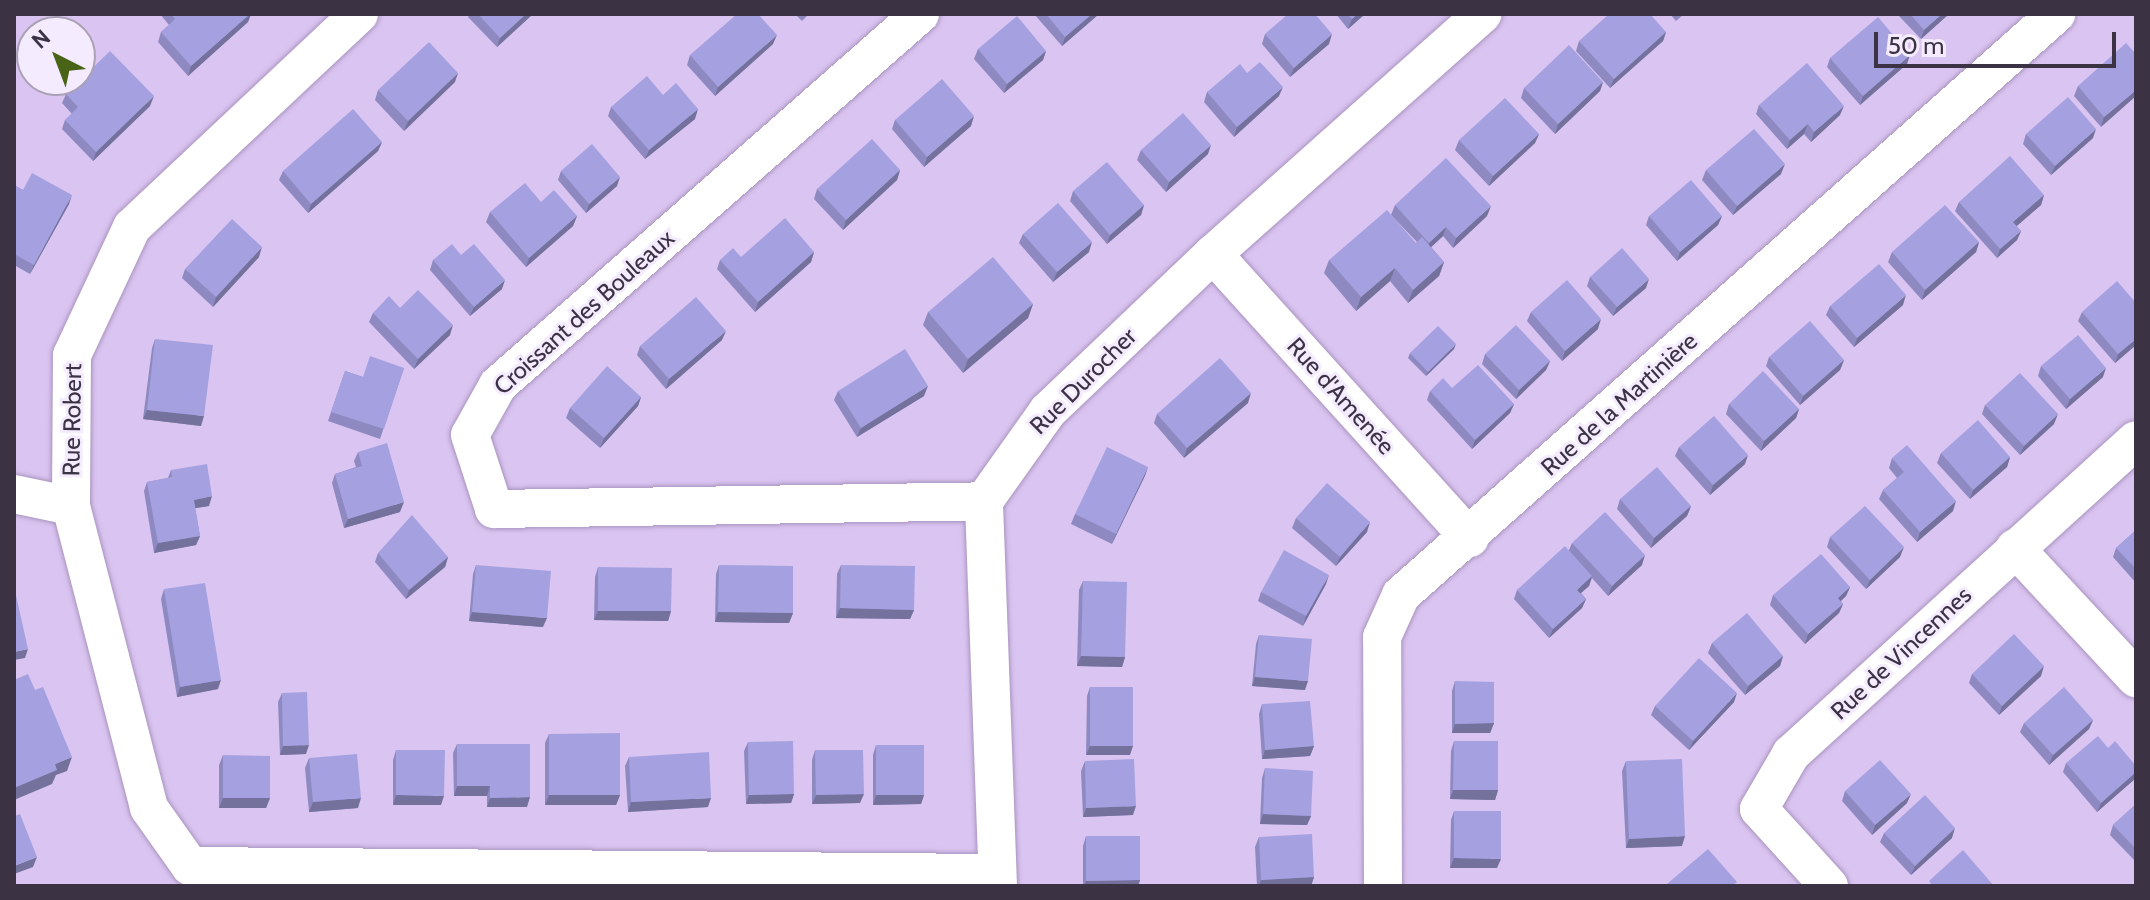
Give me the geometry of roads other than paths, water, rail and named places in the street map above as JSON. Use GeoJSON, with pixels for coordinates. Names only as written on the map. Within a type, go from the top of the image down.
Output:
{"type":"FeatureCollection","features":[{"type":"Feature","properties":{"kind":"street","name":"Rue Robert"},"geometry":{"type":"LineString","coordinates":[[359,14],[132,227],[72,355],[71,506],[149,808],[190,866],[997,880]]}},
{"type":"Feature","properties":{"kind":"street","name":"Croissant des Bouleaux"},"geometry":{"type":"LineString","coordinates":[[920,14],[498,385],[470,435],[494,509],[984,501]]}},
{"type":"Feature","properties":{"kind":"street","name":"Rue Durocher"},"geometry":{"type":"LineString","coordinates":[[984,501],[1048,411],[1213,254],[1482,14]]}},
{"type":"Feature","properties":{"kind":"street","name":"Rue de la Martinière"},"geometry":{"type":"LineString","coordinates":[[1383,886],[1382,637],[1401,595],[1470,538],[2056,14]]}},
{"type":"Feature","properties":{"kind":"street","name":"Rue d'Amenée"},"geometry":{"type":"LineString","coordinates":[[1213,254],[1470,538]]}},
{"type":"Feature","properties":{"kind":"street","name":"Rue de Vincennes"},"geometry":{"type":"LineString","coordinates":[[1829,886],[1759,809],[1791,754],[2136,440]]}},
{"type":"Feature","properties":{"kind":"street"},"geometry":{"type":"LineString","coordinates":[[14,494],[71,506]]}},
{"type":"Feature","properties":{"kind":"street"},"geometry":{"type":"LineString","coordinates":[[984,501],[997,880]]}},
{"type":"Feature","properties":{"kind":"street"},"geometry":{"type":"LineString","coordinates":[[2015,548],[2136,678]]}}]}
